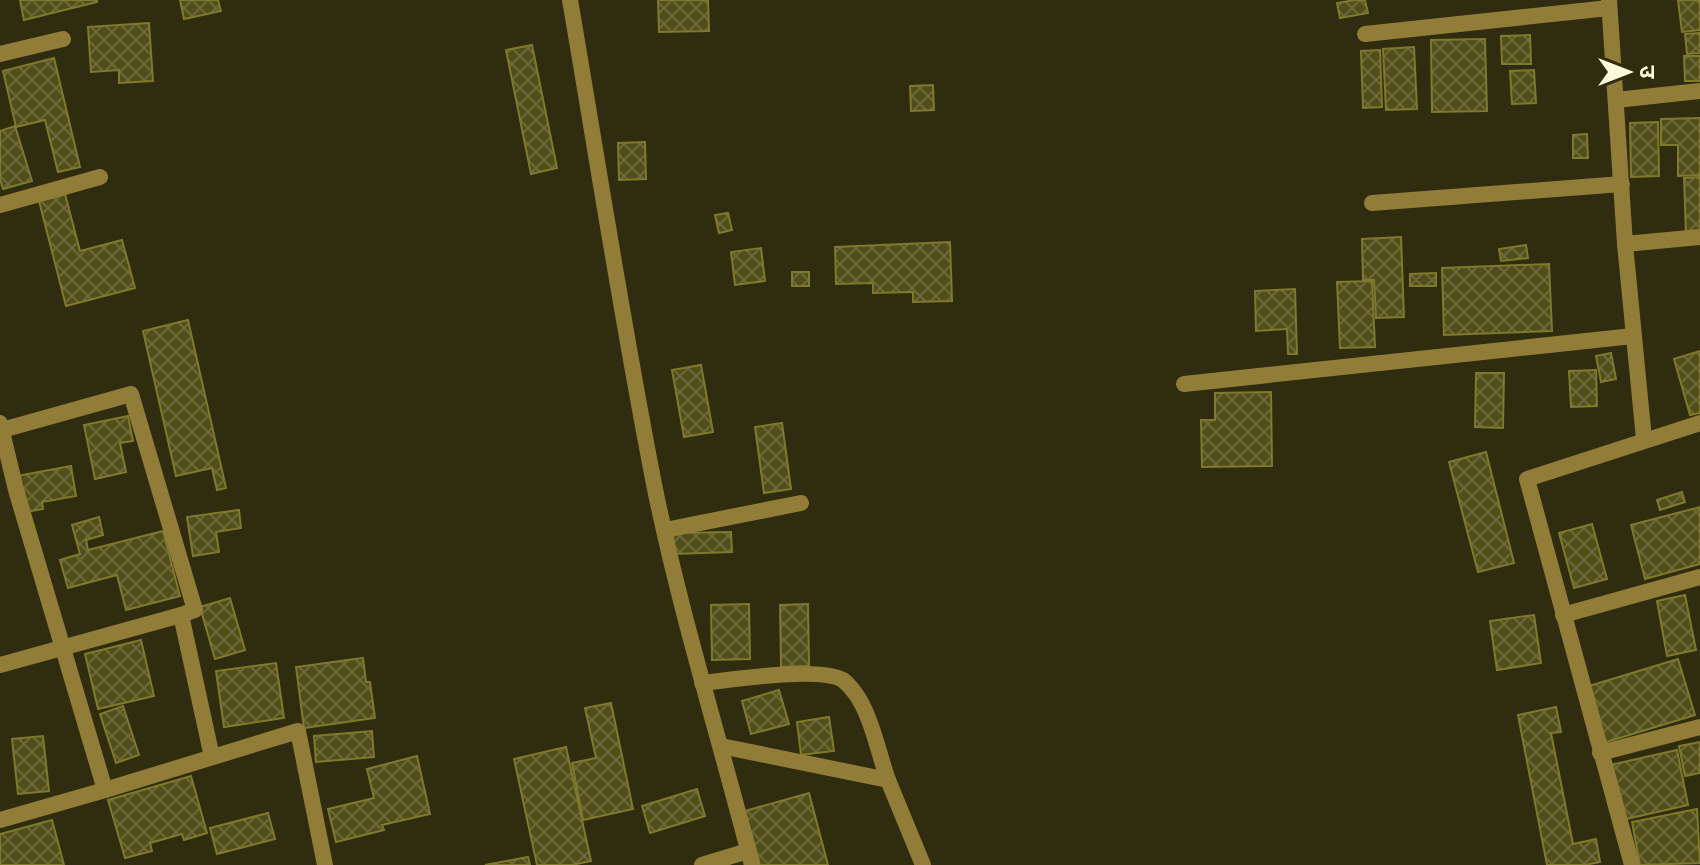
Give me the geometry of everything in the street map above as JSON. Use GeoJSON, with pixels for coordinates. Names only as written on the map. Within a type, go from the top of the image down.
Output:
{"type":"FeatureCollection","features":[{"type":"Feature","properties":{"kind":"street"},"geometry":{"type":"LineString","coordinates":[[570,0],[653,475],[702,683],[750,858],[702,865]]}},
{"type":"Feature","properties":{"kind":"street"},"geometry":{"type":"LineString","coordinates":[[1365,34],[1609,4],[1625,244],[1644,439]]}},
{"type":"Feature","properties":{"kind":"street"},"geometry":{"type":"LineString","coordinates":[[0,54],[63,39]]}},
{"type":"Feature","properties":{"kind":"street"},"geometry":{"type":"LineString","coordinates":[[1616,100],[1700,91]]}},
{"type":"Feature","properties":{"kind":"street"},"geometry":{"type":"LineString","coordinates":[[0,205],[100,177]]}},
{"type":"Feature","properties":{"kind":"street"},"geometry":{"type":"LineString","coordinates":[[1372,203],[1622,184]]}},
{"type":"Feature","properties":{"kind":"street"},"geometry":{"type":"LineString","coordinates":[[1625,244],[1700,237]]}},
{"type":"Feature","properties":{"kind":"street"},"geometry":{"type":"LineString","coordinates":[[1184,384],[1633,336]]}},
{"type":"Feature","properties":{"kind":"street"},"geometry":{"type":"LineString","coordinates":[[0,665],[62,647],[181,615],[195,610],[131,394],[1,426],[16,490],[62,647],[105,790]]}},
{"type":"Feature","properties":{"kind":"street"},"geometry":{"type":"LineString","coordinates":[[1632,865],[1527,479],[1700,423]]}},
{"type":"Feature","properties":{"kind":"street"},"geometry":{"type":"LineString","coordinates":[[665,530],[801,503]]}},
{"type":"Feature","properties":{"kind":"street"},"geometry":{"type":"LineString","coordinates":[[1563,615],[1700,577]]}},
{"type":"Feature","properties":{"kind":"street"},"geometry":{"type":"LineString","coordinates":[[181,615],[212,757]]}},
{"type":"Feature","properties":{"kind":"street"},"geometry":{"type":"LineString","coordinates":[[702,683],[805,674],[844,680],[857,695],[865,713],[923,865]]}},
{"type":"Feature","properties":{"kind":"street"},"geometry":{"type":"LineString","coordinates":[[1600,753],[1700,727]]}},
{"type":"Feature","properties":{"kind":"street"},"geometry":{"type":"LineString","coordinates":[[0,820],[298,731],[325,865]]}},
{"type":"Feature","properties":{"kind":"street"},"geometry":{"type":"LineString","coordinates":[[721,746],[888,780]]}},
{"type":"Feature","properties":{"kind":"building"},"geometry":{"type":"Polygon","coordinates":[[[20,0],[97,0],[97,2],[24,20],[20,0]]]}},
{"type":"Feature","properties":{"kind":"building"},"geometry":{"type":"Polygon","coordinates":[[[180,0],[218,0],[221,11],[184,19],[180,0]]]}},
{"type":"Feature","properties":{"kind":"building"},"geometry":{"type":"Polygon","coordinates":[[[658,0],[708,0],[709,31],[659,32],[658,0]]]}},
{"type":"Feature","properties":{"kind":"building"},"geometry":{"type":"Polygon","coordinates":[[[1365,0],[1368,13],[1340,18],[1337,3],[1365,0]]]}},
{"type":"Feature","properties":{"kind":"building"},"geometry":{"type":"Polygon","coordinates":[[[1678,0],[1700,0],[1700,30],[1682,32],[1678,0]]]}},
{"type":"Feature","properties":{"kind":"building"},"geometry":{"type":"Polygon","coordinates":[[[149,23],[153,81],[119,83],[119,70],[91,72],[88,27],[149,23]]]}},
{"type":"Feature","properties":{"kind":"building"},"geometry":{"type":"Polygon","coordinates":[[[1700,33],[1700,53],[1687,54],[1685,34],[1700,33]]]}},
{"type":"Feature","properties":{"kind":"building"},"geometry":{"type":"Polygon","coordinates":[[[1530,35],[1531,64],[1502,64],[1501,36],[1530,35]]]}},
{"type":"Feature","properties":{"kind":"building"},"geometry":{"type":"Polygon","coordinates":[[[1485,39],[1487,111],[1432,112],[1431,40],[1485,39]]]}},
{"type":"Feature","properties":{"kind":"building"},"geometry":{"type":"Polygon","coordinates":[[[532,45],[557,168],[531,174],[506,50],[532,45]]]}},
{"type":"Feature","properties":{"kind":"building"},"geometry":{"type":"Polygon","coordinates":[[[1414,47],[1417,109],[1386,110],[1383,49],[1414,47]]]}},
{"type":"Feature","properties":{"kind":"building"},"geometry":{"type":"Polygon","coordinates":[[[1380,50],[1382,107],[1363,108],[1361,51],[1380,50]]]}},
{"type":"Feature","properties":{"kind":"building"},"geometry":{"type":"Polygon","coordinates":[[[1684,56],[1700,56],[1700,81],[1685,81],[1684,56]]]}},
{"type":"Feature","properties":{"kind":"building"},"geometry":{"type":"Polygon","coordinates":[[[54,58],[80,167],[58,172],[45,120],[16,127],[3,71],[54,58]]]}},
{"type":"Feature","properties":{"kind":"building"},"geometry":{"type":"Polygon","coordinates":[[[1534,70],[1536,103],[1512,104],[1510,71],[1534,70]]]}},
{"type":"Feature","properties":{"kind":"building"},"geometry":{"type":"Polygon","coordinates":[[[933,85],[934,110],[911,111],[910,86],[933,85]]]}},
{"type":"Feature","properties":{"kind":"building"},"geometry":{"type":"Polygon","coordinates":[[[1700,118],[1700,175],[1678,176],[1678,145],[1661,145],[1661,119],[1700,118]]]}},
{"type":"Feature","properties":{"kind":"building"},"geometry":{"type":"Polygon","coordinates":[[[1658,122],[1659,176],[1631,177],[1630,123],[1658,122]]]}},
{"type":"Feature","properties":{"kind":"building"},"geometry":{"type":"Polygon","coordinates":[[[15,126],[32,181],[3,189],[0,179],[0,131],[15,126]]]}},
{"type":"Feature","properties":{"kind":"building"},"geometry":{"type":"Polygon","coordinates":[[[1587,134],[1588,158],[1573,158],[1573,135],[1587,134]]]}},
{"type":"Feature","properties":{"kind":"building"},"geometry":{"type":"Polygon","coordinates":[[[645,142],[646,179],[619,180],[618,143],[645,142]]]}},
{"type":"Feature","properties":{"kind":"building"},"geometry":{"type":"Polygon","coordinates":[[[1700,177],[1700,234],[1686,234],[1684,178],[1700,177]]]}},
{"type":"Feature","properties":{"kind":"building"},"geometry":{"type":"Polygon","coordinates":[[[65,194],[80,251],[122,240],[135,288],[66,306],[39,201],[65,194]]]}},
{"type":"Feature","properties":{"kind":"building"},"geometry":{"type":"Polygon","coordinates":[[[728,213],[732,230],[719,233],[715,215],[728,213]]]}},
{"type":"Feature","properties":{"kind":"building"},"geometry":{"type":"Polygon","coordinates":[[[1401,237],[1404,317],[1376,318],[1374,280],[1363,280],[1362,239],[1401,237]]]}},
{"type":"Feature","properties":{"kind":"building"},"geometry":{"type":"Polygon","coordinates":[[[950,242],[952,301],[913,302],[913,292],[873,293],[873,283],[836,284],[835,247],[950,242]]]}},
{"type":"Feature","properties":{"kind":"building"},"geometry":{"type":"Polygon","coordinates":[[[1526,245],[1528,258],[1501,261],[1499,249],[1526,245]]]}},
{"type":"Feature","properties":{"kind":"building"},"geometry":{"type":"Polygon","coordinates":[[[761,248],[765,281],[735,285],[731,252],[761,248]]]}},
{"type":"Feature","properties":{"kind":"building"},"geometry":{"type":"Polygon","coordinates":[[[1549,264],[1552,331],[1444,335],[1442,268],[1549,264]]]}},
{"type":"Feature","properties":{"kind":"building"},"geometry":{"type":"Polygon","coordinates":[[[792,272],[809,272],[809,286],[792,286],[792,272]]]}},
{"type":"Feature","properties":{"kind":"building"},"geometry":{"type":"Polygon","coordinates":[[[1436,273],[1436,286],[1410,286],[1410,274],[1436,273]]]}},
{"type":"Feature","properties":{"kind":"building"},"geometry":{"type":"Polygon","coordinates":[[[1372,281],[1375,347],[1340,348],[1337,282],[1372,281]]]}},
{"type":"Feature","properties":{"kind":"building"},"geometry":{"type":"Polygon","coordinates":[[[1295,289],[1297,354],[1288,354],[1287,329],[1256,331],[1255,291],[1295,289]]]}},
{"type":"Feature","properties":{"kind":"building"},"geometry":{"type":"Polygon","coordinates":[[[188,320],[226,488],[217,490],[212,468],[176,476],[143,331],[188,320]]]}},
{"type":"Feature","properties":{"kind":"building"},"geometry":{"type":"Polygon","coordinates":[[[1700,351],[1700,413],[1690,415],[1674,359],[1700,351]]]}},
{"type":"Feature","properties":{"kind":"building"},"geometry":{"type":"Polygon","coordinates":[[[1611,353],[1616,379],[1601,382],[1596,356],[1611,353]]]}},
{"type":"Feature","properties":{"kind":"building"},"geometry":{"type":"Polygon","coordinates":[[[701,365],[713,432],[684,437],[672,370],[701,365]]]}},
{"type":"Feature","properties":{"kind":"building"},"geometry":{"type":"Polygon","coordinates":[[[1596,370],[1597,406],[1571,407],[1569,371],[1596,370]]]}},
{"type":"Feature","properties":{"kind":"building"},"geometry":{"type":"Polygon","coordinates":[[[1476,373],[1504,373],[1503,428],[1475,427],[1476,373]]]}},
{"type":"Feature","properties":{"kind":"building"},"geometry":{"type":"Polygon","coordinates":[[[1271,392],[1272,466],[1202,467],[1201,420],[1215,420],[1215,393],[1271,392]]]}},
{"type":"Feature","properties":{"kind":"building"},"geometry":{"type":"Polygon","coordinates":[[[128,416],[133,441],[120,443],[126,472],[95,479],[84,425],[128,416]]]}},
{"type":"Feature","properties":{"kind":"building"},"geometry":{"type":"Polygon","coordinates":[[[782,423],[791,489],[764,493],[755,427],[782,423]]]}},
{"type":"Feature","properties":{"kind":"building"},"geometry":{"type":"Polygon","coordinates":[[[1486,452],[1514,563],[1478,572],[1449,462],[1486,452]]]}},
{"type":"Feature","properties":{"kind":"building"},"geometry":{"type":"Polygon","coordinates":[[[71,466],[76,496],[42,502],[43,509],[24,512],[17,476],[71,466]]]}},
{"type":"Feature","properties":{"kind":"building"},"geometry":{"type":"Polygon","coordinates":[[[1682,492],[1685,502],[1660,510],[1657,500],[1682,492]]]}},
{"type":"Feature","properties":{"kind":"building"},"geometry":{"type":"Polygon","coordinates":[[[1700,507],[1700,564],[1645,579],[1631,525],[1700,507]]]}},
{"type":"Feature","properties":{"kind":"building"},"geometry":{"type":"Polygon","coordinates":[[[239,510],[241,528],[216,532],[219,552],[193,556],[187,517],[239,510]]]}},
{"type":"Feature","properties":{"kind":"building"},"geometry":{"type":"Polygon","coordinates":[[[99,517],[103,535],[86,540],[88,550],[163,531],[180,596],[126,610],[117,575],[68,588],[60,560],[80,554],[72,525],[99,517]]]}},
{"type":"Feature","properties":{"kind":"building"},"geometry":{"type":"Polygon","coordinates":[[[1592,524],[1607,579],[1574,588],[1559,533],[1592,524]]]}},
{"type":"Feature","properties":{"kind":"building"},"geometry":{"type":"Polygon","coordinates":[[[731,532],[732,552],[674,554],[673,533],[731,532]]]}},
{"type":"Feature","properties":{"kind":"building"},"geometry":{"type":"Polygon","coordinates":[[[1685,595],[1696,650],[1667,656],[1657,601],[1685,595]]]}},
{"type":"Feature","properties":{"kind":"building"},"geometry":{"type":"Polygon","coordinates":[[[230,598],[245,650],[215,659],[200,607],[230,598]]]}},
{"type":"Feature","properties":{"kind":"building"},"geometry":{"type":"Polygon","coordinates":[[[749,604],[750,659],[712,660],[711,605],[749,604]]]}},
{"type":"Feature","properties":{"kind":"building"},"geometry":{"type":"Polygon","coordinates":[[[808,604],[809,666],[781,667],[780,605],[808,604]]]}},
{"type":"Feature","properties":{"kind":"building"},"geometry":{"type":"Polygon","coordinates":[[[1534,615],[1541,663],[1497,670],[1490,621],[1534,615]]]}},
{"type":"Feature","properties":{"kind":"building"},"geometry":{"type":"Polygon","coordinates":[[[141,640],[154,696],[98,709],[85,654],[141,640]]]}},
{"type":"Feature","properties":{"kind":"building"},"geometry":{"type":"Polygon","coordinates":[[[363,658],[375,718],[304,728],[296,667],[363,658]]]}},
{"type":"Feature","properties":{"kind":"building"},"geometry":{"type":"Polygon","coordinates":[[[1678,659],[1695,715],[1603,743],[1586,687],[1678,659]]]}},
{"type":"Feature","properties":{"kind":"building"},"geometry":{"type":"Polygon","coordinates":[[[276,663],[284,718],[224,727],[216,671],[276,663]]]}},
{"type":"Feature","properties":{"kind":"building"},"geometry":{"type":"Polygon","coordinates":[[[779,690],[789,724],[751,734],[742,701],[779,690]]]}},
{"type":"Feature","properties":{"kind":"building"},"geometry":{"type":"Polygon","coordinates":[[[611,703],[633,809],[583,820],[572,763],[596,758],[585,708],[611,703]]]}},
{"type":"Feature","properties":{"kind":"building"},"geometry":{"type":"Polygon","coordinates":[[[123,706],[139,755],[116,763],[100,714],[123,706]]]}},
{"type":"Feature","properties":{"kind":"building"},"geometry":{"type":"Polygon","coordinates":[[[1556,707],[1561,732],[1551,733],[1573,844],[1596,839],[1600,862],[1547,865],[1518,715],[1556,707]]]}},
{"type":"Feature","properties":{"kind":"building"},"geometry":{"type":"Polygon","coordinates":[[[829,717],[834,751],[801,755],[797,722],[829,717]]]}},
{"type":"Feature","properties":{"kind":"building"},"geometry":{"type":"Polygon","coordinates":[[[372,731],[374,757],[316,762],[314,736],[372,731]]]}},
{"type":"Feature","properties":{"kind":"building"},"geometry":{"type":"Polygon","coordinates":[[[43,736],[49,791],[18,794],[12,739],[43,736]]]}},
{"type":"Feature","properties":{"kind":"building"},"geometry":{"type":"Polygon","coordinates":[[[1700,742],[1700,773],[1685,776],[1679,746],[1700,742]]]}},
{"type":"Feature","properties":{"kind":"building"},"geometry":{"type":"Polygon","coordinates":[[[566,747],[591,861],[572,865],[537,865],[514,759],[566,747]]]}},
{"type":"Feature","properties":{"kind":"building"},"geometry":{"type":"Polygon","coordinates":[[[1677,750],[1688,805],[1622,820],[1610,765],[1677,750]]]}},
{"type":"Feature","properties":{"kind":"building"},"geometry":{"type":"Polygon","coordinates":[[[417,756],[430,814],[382,825],[384,830],[336,842],[328,809],[374,798],[367,769],[417,756]]]}},
{"type":"Feature","properties":{"kind":"building"},"geometry":{"type":"Polygon","coordinates":[[[191,776],[207,833],[184,840],[182,834],[150,843],[152,851],[125,858],[108,800],[191,776]]]}},
{"type":"Feature","properties":{"kind":"building"},"geometry":{"type":"Polygon","coordinates":[[[697,789],[705,816],[650,833],[642,806],[697,789]]]}},
{"type":"Feature","properties":{"kind":"building"},"geometry":{"type":"Polygon","coordinates":[[[809,793],[828,865],[760,865],[745,811],[809,793]]]}},
{"type":"Feature","properties":{"kind":"building"},"geometry":{"type":"Polygon","coordinates":[[[1697,809],[1700,863],[1640,865],[1632,822],[1697,809]]]}},
{"type":"Feature","properties":{"kind":"building"},"geometry":{"type":"Polygon","coordinates":[[[268,813],[275,839],[217,854],[210,828],[268,813]]]}},
{"type":"Feature","properties":{"kind":"building"},"geometry":{"type":"Polygon","coordinates":[[[52,820],[64,865],[0,865],[0,834],[52,820]]]}},
{"type":"Feature","properties":{"kind":"building"},"geometry":{"type":"Polygon","coordinates":[[[528,857],[530,865],[485,865],[528,857]]]}}]}
